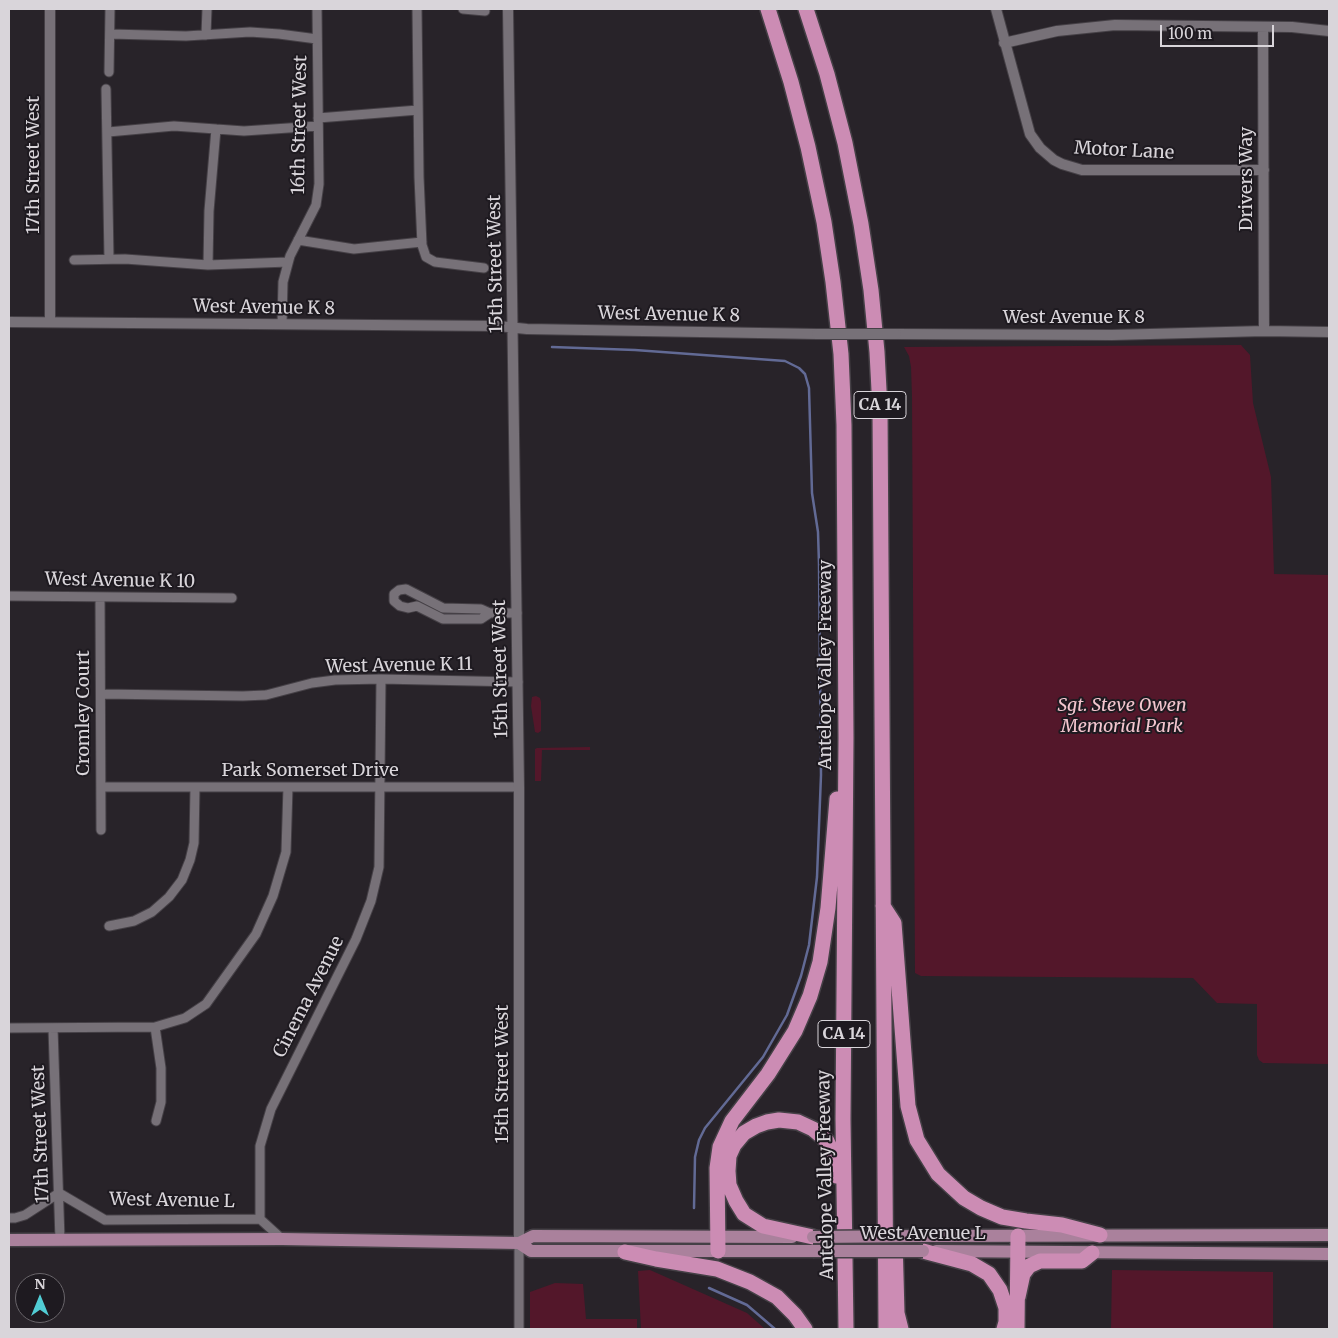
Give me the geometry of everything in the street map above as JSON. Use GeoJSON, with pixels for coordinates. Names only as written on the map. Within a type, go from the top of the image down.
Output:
{"type":"FeatureCollection","features":[{"type":"Feature","properties":{"kind":"highway","name":"Antelope Valley Freeway"},"geometry":{"type":"LineString","coordinates":[[768,9],[791,82],[808,147],[825,231],[841,354],[844,425],[846,738],[843,1118],[846,1324]]}},
{"type":"Feature","properties":{"kind":"highway","name":"CA 14"},"geometry":{"type":"LineString","coordinates":[[806,9],[827,74],[848,161],[861,224],[871,290],[877,352],[880,409],[886,1329]]}},
{"type":"Feature","properties":{"kind":"highway"},"geometry":{"type":"LineString","coordinates":[[718,1244],[717,1168],[720,1147],[732,1120],[768,1074],[795,1031],[810,996],[820,962],[828,908],[839,772],[846,738]]}},
{"type":"Feature","properties":{"kind":"highway"},"geometry":{"type":"LineString","coordinates":[[883,906],[894,923],[908,1106],[918,1140],[938,1174],[964,1198],[1002,1217],[1062,1225],[1100,1235]]}},
{"type":"Feature","properties":{"kind":"highway"},"geometry":{"type":"LineString","coordinates":[[813,1244],[763,1226],[744,1214],[729,1185],[728,1171],[729,1156],[734,1145],[744,1133],[767,1122],[779,1120],[798,1122],[812,1129],[827,1141],[835,1159],[838,1187],[840,1284],[846,1324]]}},
{"type":"Feature","properties":{"kind":"highway"},"geometry":{"type":"LineString","coordinates":[[884,1166],[894,1210],[897,1313],[901,1329]]}},
{"type":"Feature","properties":{"kind":"highway"},"geometry":{"type":"LineString","coordinates":[[1017,1329],[1018,1236]]}},
{"type":"Feature","properties":{"kind":"highway"},"geometry":{"type":"LineString","coordinates":[[924,1244],[972,1264],[989,1274],[1000,1290],[1006,1308],[1004,1329]]}},
{"type":"Feature","properties":{"kind":"highway"},"geometry":{"type":"LineString","coordinates":[[625,1252],[717,1269],[750,1282],[777,1297],[795,1315],[805,1329]]}},
{"type":"Feature","properties":{"kind":"highway"},"geometry":{"type":"LineString","coordinates":[[1018,1297],[1023,1274],[1029,1266],[1040,1261],[1082,1261],[1092,1253]]}},
{"type":"Feature","properties":{"kind":"main road","name":"West Avenue L"},"geometry":{"type":"LineString","coordinates":[[9,1240],[282,1239],[519,1243],[533,1236],[718,1244],[924,1244],[1018,1236],[1329,1235]]}},
{"type":"Feature","properties":{"kind":"main road","name":"West Avenue L"},"geometry":{"type":"LineString","coordinates":[[519,1243],[531,1251],[625,1252],[718,1244]]}},
{"type":"Feature","properties":{"kind":"main road","name":"West Avenue L"},"geometry":{"type":"LineString","coordinates":[[924,1244],[1018,1252],[1329,1254]]}},
{"type":"Feature","properties":{"kind":"street","name":"17th Street West"},"geometry":{"type":"LineString","coordinates":[[50,9],[50,322]]}},
{"type":"Feature","properties":{"kind":"street"},"geometry":{"type":"LineString","coordinates":[[109,72],[110,9]]}},
{"type":"Feature","properties":{"kind":"street"},"geometry":{"type":"LineString","coordinates":[[206,35],[207,9]]}},
{"type":"Feature","properties":{"kind":"street","name":"16th Street West"},"geometry":{"type":"LineString","coordinates":[[282,324],[283,282],[288,262],[316,205],[319,184],[317,9]]}},
{"type":"Feature","properties":{"kind":"street"},"geometry":{"type":"LineString","coordinates":[[417,9],[418,177],[422,242],[426,256],[436,262],[484,268]]}},
{"type":"Feature","properties":{"kind":"street"},"geometry":{"type":"LineString","coordinates":[[463,9],[485,11]]}},
{"type":"Feature","properties":{"kind":"street","name":"15th Street West"},"geometry":{"type":"LineString","coordinates":[[508,9],[519,787],[519,1329]]}},
{"type":"Feature","properties":{"kind":"street","name":"Motor Lane"},"geometry":{"type":"LineString","coordinates":[[996,9],[1030,134],[1046,154],[1062,164],[1082,170],[1264,170]]}},
{"type":"Feature","properties":{"kind":"street"},"geometry":{"type":"LineString","coordinates":[[1004,43],[1057,31],[1114,25],[1309,28],[1329,31]]}},
{"type":"Feature","properties":{"kind":"street","name":"Drivers Way"},"geometry":{"type":"LineString","coordinates":[[1263,27],[1264,331]]}},
{"type":"Feature","properties":{"kind":"street"},"geometry":{"type":"LineString","coordinates":[[110,34],[179,36],[250,32],[317,39]]}},
{"type":"Feature","properties":{"kind":"street"},"geometry":{"type":"LineString","coordinates":[[106,90],[109,259]]}},
{"type":"Feature","properties":{"kind":"street"},"geometry":{"type":"LineString","coordinates":[[108,132],[174,126],[244,131],[418,110]]}},
{"type":"Feature","properties":{"kind":"street"},"geometry":{"type":"LineString","coordinates":[[208,265],[208,210],[216,129]]}},
{"type":"Feature","properties":{"kind":"street"},"geometry":{"type":"LineString","coordinates":[[298,240],[354,249],[422,242]]}},
{"type":"Feature","properties":{"kind":"street"},"geometry":{"type":"LineString","coordinates":[[74,260],[151,260],[208,265],[288,262]]}},
{"type":"Feature","properties":{"kind":"street","name":"West Avenue K 8"},"geometry":{"type":"LineString","coordinates":[[9,322],[498,326],[528,329],[817,334],[1112,335],[1264,331],[1329,332]]}},
{"type":"Feature","properties":{"kind":"street"},"geometry":{"type":"LineString","coordinates":[[490,613],[481,619],[443,619],[418,606],[408,608],[400,606],[394,598],[399,590],[406,589],[421,595],[443,608],[481,609],[490,613],[517,613]]}},
{"type":"Feature","properties":{"kind":"street"},"geometry":{"type":"LineString","coordinates":[[418,606],[421,595]]}},
{"type":"Feature","properties":{"kind":"street","name":"West Avenue K 10"},"geometry":{"type":"LineString","coordinates":[[9,596],[232,598]]}},
{"type":"Feature","properties":{"kind":"street","name":"Cromley Court"},"geometry":{"type":"LineString","coordinates":[[100,597],[101,830]]}},
{"type":"Feature","properties":{"kind":"street","name":"West Avenue K 11"},"geometry":{"type":"LineString","coordinates":[[101,694],[266,695],[312,683],[335,680],[381,679],[518,682]]}},
{"type":"Feature","properties":{"kind":"street","name":"Cinema Avenue"},"geometry":{"type":"LineString","coordinates":[[260,1220],[260,1146],[270,1110],[356,939],[371,901],[379,867],[381,679]]}},
{"type":"Feature","properties":{"kind":"street","name":"Park Somerset Drive"},"geometry":{"type":"LineString","coordinates":[[100,787],[519,787]]}},
{"type":"Feature","properties":{"kind":"street"},"geometry":{"type":"LineString","coordinates":[[109,926],[134,922],[152,912],[169,897],[182,880],[194,843],[195,787]]}},
{"type":"Feature","properties":{"kind":"street"},"geometry":{"type":"LineString","coordinates":[[9,1028],[154,1026],[185,1018],[206,1004],[256,934],[274,896],[286,852],[288,787]]}},
{"type":"Feature","properties":{"kind":"street"},"geometry":{"type":"LineString","coordinates":[[154,1026],[161,1068],[160,1102],[156,1120]]}},
{"type":"Feature","properties":{"kind":"street","name":"17th Street West"},"geometry":{"type":"LineString","coordinates":[[53,1028],[60,1240]]}},
{"type":"Feature","properties":{"kind":"street"},"geometry":{"type":"LineString","coordinates":[[9,1218],[25,1215],[59,1194]]}},
{"type":"Feature","properties":{"kind":"street","name":"West Avenue L"},"geometry":{"type":"LineString","coordinates":[[59,1194],[105,1220],[260,1220],[282,1239]]}},
{"type":"Feature","properties":{"kind":"green space","name":"Sgt. Steve Owen Memorial Park"},"geometry":{"type":"Polygon","coordinates":[[[1241,345],[1250,355],[1253,403],[1271,477],[1274,574],[1329,575],[1329,1064],[1263,1063],[1257,1055],[1257,1004],[1217,1003],[1193,978],[921,976],[915,973],[912,396],[911,367],[909,356],[904,347],[1241,345]]]}},
{"type":"Feature","properties":{"kind":"green space"},"geometry":{"type":"Polygon","coordinates":[[[532,697],[540,698],[541,702],[541,731],[538,733],[535,732],[531,706],[532,697]]]}},
{"type":"Feature","properties":{"kind":"green space"},"geometry":{"type":"Polygon","coordinates":[[[590,747],[590,750],[542,750],[541,781],[535,781],[535,749],[590,747]]]}},
{"type":"Feature","properties":{"kind":"green space"},"geometry":{"type":"Polygon","coordinates":[[[650,1270],[747,1313],[765,1329],[641,1329],[638,1271],[650,1270]]]}},
{"type":"Feature","properties":{"kind":"green space"},"geometry":{"type":"Polygon","coordinates":[[[1112,1270],[1273,1272],[1273,1329],[1111,1329],[1112,1270]]]}},
{"type":"Feature","properties":{"kind":"green space"},"geometry":{"type":"Polygon","coordinates":[[[555,1283],[583,1284],[586,1319],[637,1319],[637,1329],[530,1329],[530,1292],[555,1283]]]}},
{"type":"Feature","properties":{"kind":"waterway"},"geometry":{"type":"LineString","coordinates":[[552,347],[635,350],[785,361],[799,368],[805,374],[809,388],[812,493],[818,532],[819,564],[821,775],[817,877],[809,945],[801,976],[787,1015],[763,1057],[705,1128],[699,1140],[695,1157],[694,1208]]}},
{"type":"Feature","properties":{"kind":"waterway"},"geometry":{"type":"LineString","coordinates":[[709,1288],[747,1305],[775,1329]]}}]}
